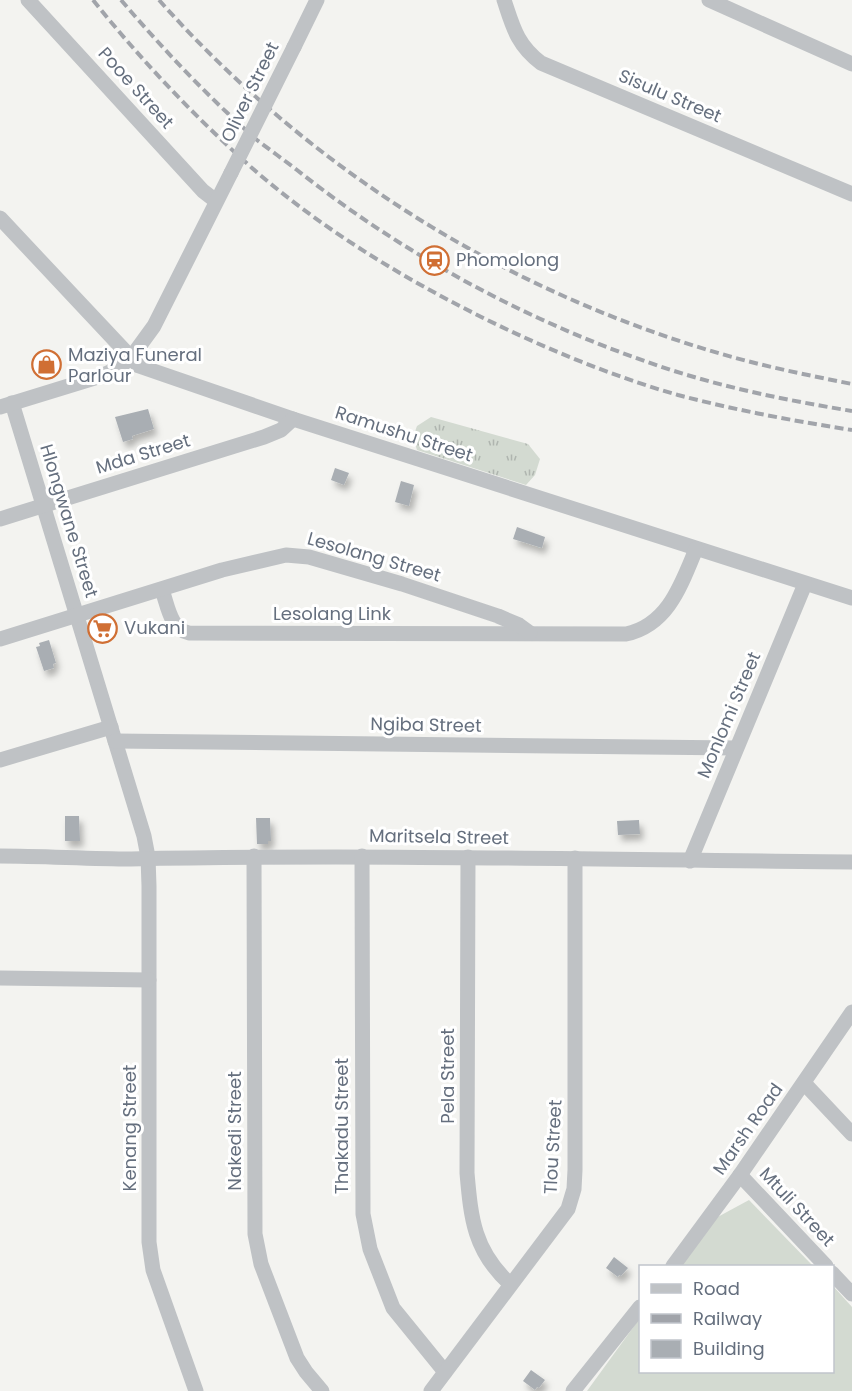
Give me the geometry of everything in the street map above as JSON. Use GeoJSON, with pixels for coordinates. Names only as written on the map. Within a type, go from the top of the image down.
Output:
{"type":"FeatureCollection","features":[{"type":"Feature","properties":{"kind":"street","name":"Pooe Street"},"geometry":{"type":"LineString","coordinates":[[28,0],[203,191],[216,201]]}},
{"type":"Feature","properties":{"kind":"street","name":"Oliver Street"},"geometry":{"type":"LineString","coordinates":[[130,359],[154,326],[317,0]]}},
{"type":"Feature","properties":{"kind":"street","name":"Sisulu Street"},"geometry":{"type":"LineString","coordinates":[[504,0],[521,44],[541,63],[852,195]]}},
{"type":"Feature","properties":{"kind":"street"},"geometry":{"type":"LineString","coordinates":[[709,0],[852,64]]}},
{"type":"Feature","properties":{"kind":"street","name":"Ramushu Street"},"geometry":{"type":"LineString","coordinates":[[0,218],[130,359],[144,368],[852,598]]}},
{"type":"Feature","properties":{"kind":"street"},"geometry":{"type":"LineString","coordinates":[[4,402],[101,376],[130,359]]}},
{"type":"Feature","properties":{"kind":"street","name":"Hlongwane Street"},"geometry":{"type":"LineString","coordinates":[[4,402],[44,506],[144,836],[148,858]]}},
{"type":"Feature","properties":{"kind":"street","name":"Mda Street"},"geometry":{"type":"LineString","coordinates":[[0,519],[264,437],[281,430],[293,418]]}},
{"type":"Feature","properties":{"kind":"street","name":"Lesolang Street"},"geometry":{"type":"LineString","coordinates":[[0,639],[222,570],[278,555],[303,555],[402,584],[519,625],[530,633],[626,634],[643,629],[659,618],[668,608],[696,549]]}},
{"type":"Feature","properties":{"kind":"street","name":"Monlomi Street"},"geometry":{"type":"LineString","coordinates":[[690,861],[805,584]]}},
{"type":"Feature","properties":{"kind":"street","name":"Lesolang Link"},"geometry":{"type":"LineString","coordinates":[[162,590],[176,625],[189,633],[530,633]]}},
{"type":"Feature","properties":{"kind":"street","name":"Ngiba Street"},"geometry":{"type":"LineString","coordinates":[[0,760],[113,734],[736,748]]}},
{"type":"Feature","properties":{"kind":"street","name":"Maritsela Street"},"geometry":{"type":"LineString","coordinates":[[0,856],[148,858],[362,856],[852,862]]}},
{"type":"Feature","properties":{"kind":"street","name":"Nakedi Street"},"geometry":{"type":"LineString","coordinates":[[254,856],[255,1234],[261,1264],[297,1358],[322,1391]]}},
{"type":"Feature","properties":{"kind":"street","name":"Thakadu Street"},"geometry":{"type":"LineString","coordinates":[[362,856],[363,1214],[373,1257],[393,1308],[445,1372]]}},
{"type":"Feature","properties":{"kind":"street","name":"Pela Street"},"geometry":{"type":"LineString","coordinates":[[468,857],[467,1173],[469,1200],[484,1254],[494,1269],[510,1284]]}},
{"type":"Feature","properties":{"kind":"street","name":"Kenang Street"},"geometry":{"type":"LineString","coordinates":[[148,858],[149,1242],[151,1261],[196,1391]]}},
{"type":"Feature","properties":{"kind":"street","name":"Tlou Street"},"geometry":{"type":"LineString","coordinates":[[431,1391],[568,1209],[574,1189],[575,858]]}},
{"type":"Feature","properties":{"kind":"street"},"geometry":{"type":"LineString","coordinates":[[0,978],[149,980]]}},
{"type":"Feature","properties":{"kind":"street","name":"Marsh Road"},"geometry":{"type":"LineString","coordinates":[[674,1265],[740,1175],[852,1012]]}},
{"type":"Feature","properties":{"kind":"street"},"geometry":{"type":"LineString","coordinates":[[804,1083],[852,1134]]}},
{"type":"Feature","properties":{"kind":"street","name":"Mtuli Street"},"geometry":{"type":"LineString","coordinates":[[740,1175],[825,1265]]}},
{"type":"Feature","properties":{"kind":"street","name":"Mtuli Street"},"geometry":{"type":"LineString","coordinates":[[834,1276],[852,1294]]}},
{"type":"Feature","properties":{"kind":"street"},"geometry":{"type":"LineString","coordinates":[[573,1391],[639,1308]]}},
{"type":"Feature","properties":{"kind":"green space"},"geometry":{"type":"Polygon","coordinates":[[[431,417],[528,444],[540,459],[535,475],[526,485],[417,450],[413,437],[417,426],[431,417]]]}},
{"type":"Feature","properties":{"kind":"green space"},"geometry":{"type":"Polygon","coordinates":[[[749,1200],[812,1265],[680,1265],[714,1219],[749,1200]]]}},
{"type":"Feature","properties":{"kind":"green space"},"geometry":{"type":"Polygon","coordinates":[[[834,1287],[852,1307],[852,1391],[587,1391],[639,1319],[639,1373],[834,1373],[834,1287]]]}},
{"type":"Feature","properties":{"kind":"building"},"geometry":{"type":"Polygon","coordinates":[[[148,409],[154,429],[132,436],[133,439],[123,442],[115,417],[148,409]]]}},
{"type":"Feature","properties":{"kind":"building"},"geometry":{"type":"Polygon","coordinates":[[[335,468],[349,473],[344,485],[331,480],[335,468]]]}},
{"type":"Feature","properties":{"kind":"building"},"geometry":{"type":"Polygon","coordinates":[[[401,481],[414,485],[409,506],[395,502],[401,481]]]}},
{"type":"Feature","properties":{"kind":"building"},"geometry":{"type":"Polygon","coordinates":[[[517,527],[545,537],[542,548],[513,539],[517,527]]]}},
{"type":"Feature","properties":{"kind":"building"},"geometry":{"type":"Polygon","coordinates":[[[49,640],[56,663],[53,664],[54,668],[44,671],[36,647],[40,646],[39,643],[49,640]]]}},
{"type":"Feature","properties":{"kind":"building"},"geometry":{"type":"Polygon","coordinates":[[[65,816],[79,816],[80,841],[65,841],[65,816]]]}},
{"type":"Feature","properties":{"kind":"building"},"geometry":{"type":"Polygon","coordinates":[[[256,818],[270,818],[271,841],[268,841],[268,844],[257,844],[256,818]]]}},
{"type":"Feature","properties":{"kind":"building"},"geometry":{"type":"Polygon","coordinates":[[[639,820],[640,834],[618,835],[617,821],[639,820]]]}},
{"type":"Feature","properties":{"kind":"building"},"geometry":{"type":"Polygon","coordinates":[[[614,1257],[628,1268],[618,1277],[606,1268],[614,1257]]]}},
{"type":"Feature","properties":{"kind":"building"},"geometry":{"type":"Polygon","coordinates":[[[531,1370],[545,1380],[535,1390],[523,1381],[531,1370]]]}},
{"type":"Feature","properties":{"kind":"railway"},"geometry":{"type":"LineString","coordinates":[[93,0],[169,87],[252,168],[314,217],[415,282],[521,336],[638,383],[721,406],[852,430]]}},
{"type":"Feature","properties":{"kind":"railway"},"geometry":{"type":"LineString","coordinates":[[121,0],[186,72],[257,140],[383,232],[475,287],[571,333],[671,370],[761,394],[852,411]]}},
{"type":"Feature","properties":{"kind":"railway"},"geometry":{"type":"LineString","coordinates":[[159,0],[218,62],[282,120],[349,172],[420,220],[494,262],[571,299],[650,331],[747,361],[852,384]]}},
{"type":"Feature","properties":{"kind":"place","name":"Phomolong"},"geometry":{"type":"Point","coordinates":[435,260]}},
{"type":"Feature","properties":{"kind":"place","name":"Maziya Funeral Parlour"},"geometry":{"type":"Point","coordinates":[47,365]}},
{"type":"Feature","properties":{"kind":"place","name":"Vukani"},"geometry":{"type":"Point","coordinates":[103,628]}}]}
